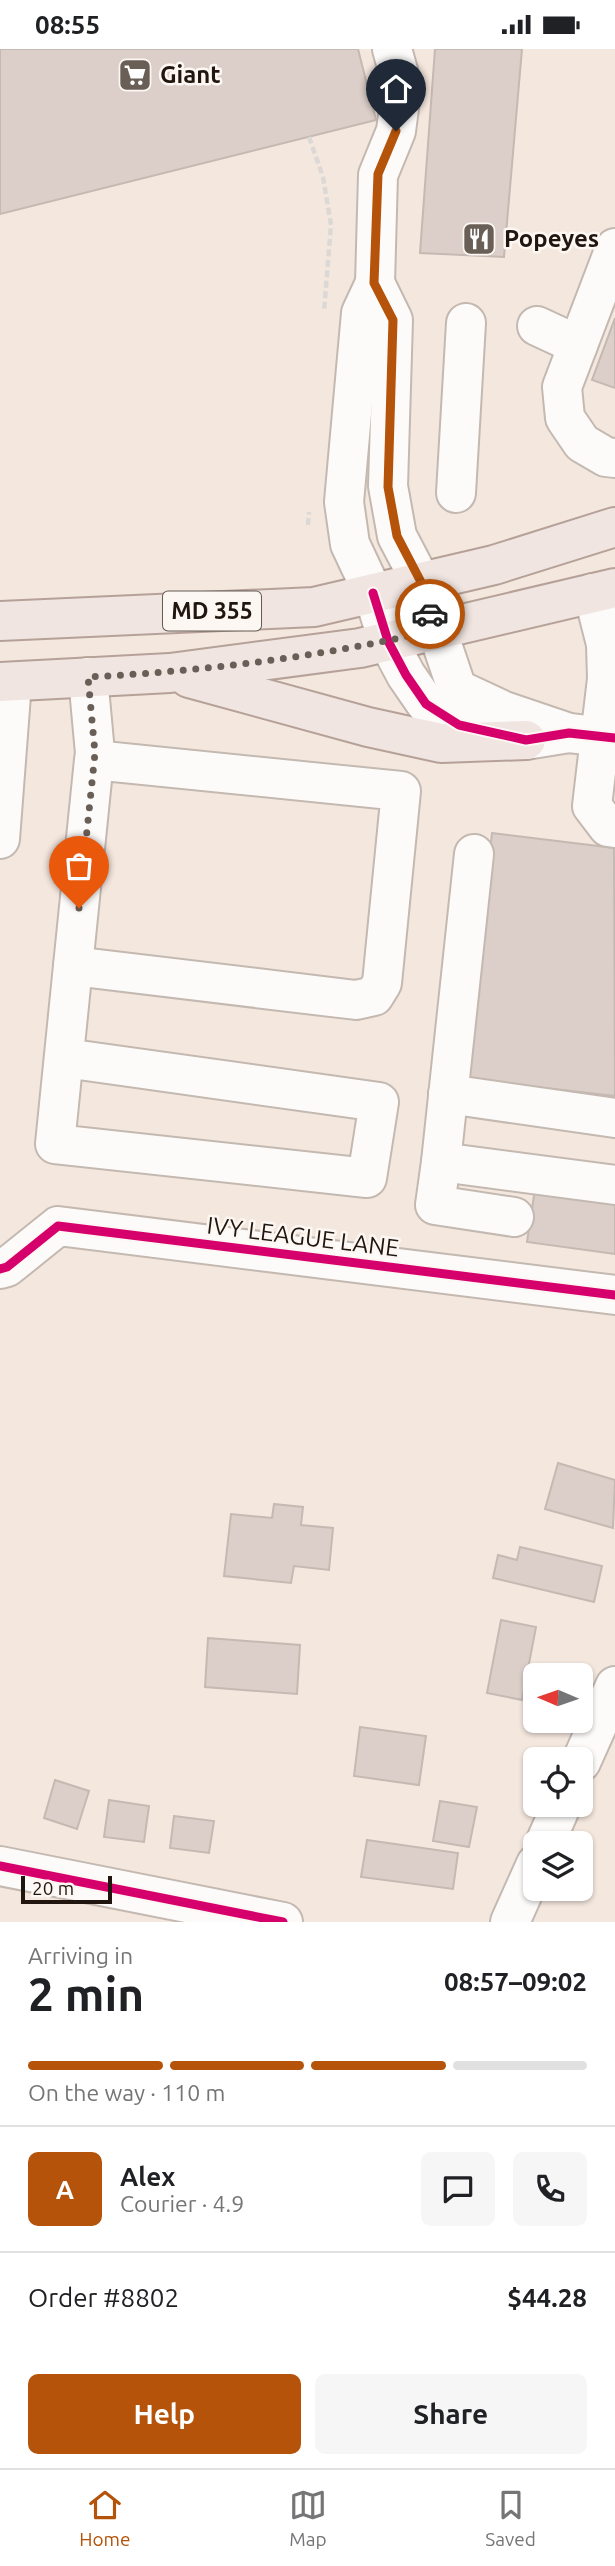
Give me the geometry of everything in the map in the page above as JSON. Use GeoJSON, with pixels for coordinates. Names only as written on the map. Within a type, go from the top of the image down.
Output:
{"type":"FeatureCollection","features":[{"type":"Feature","properties":{"kind":"main road","name":"MD 355"},"geometry":{"type":"LineString","coordinates":[[0,621],[314,607],[494,565],[615,527]]}},
{"type":"Feature","properties":{"kind":"main road","name":"MD 355"},"geometry":{"type":"LineString","coordinates":[[6,682],[170,673],[360,648],[604,591]]}},
{"type":"Feature","properties":{"kind":"main road"},"geometry":{"type":"LineString","coordinates":[[170,673],[368,727],[441,743],[526,740]]}},
{"type":"Feature","properties":{"kind":"street"},"geometry":{"type":"LineString","coordinates":[[392,49],[402,85],[396,131],[378,174],[374,283],[361,313],[344,502],[350,544],[373,593],[388,642],[426,704],[459,725],[526,740],[595,736]]}},
{"type":"Feature","properties":{"kind":"street"},"geometry":{"type":"LineString","coordinates":[[615,248],[562,387],[565,418],[582,443],[606,457],[615,458]]}},
{"type":"Feature","properties":{"kind":"street"},"geometry":{"type":"LineString","coordinates":[[374,283],[393,320],[388,487],[397,536],[421,582],[457,689],[504,711],[595,736]]}},
{"type":"Feature","properties":{"kind":"street"},"geometry":{"type":"LineString","coordinates":[[456,493],[466,323]]}},
{"type":"Feature","properties":{"kind":"street"},"geometry":{"type":"LineString","coordinates":[[537,326],[578,345]]}},
{"type":"Feature","properties":{"kind":"street"},"geometry":{"type":"LineString","coordinates":[[604,591],[607,662],[595,736],[593,806],[608,827],[615,828]]}},
{"type":"Feature","properties":{"kind":"street"},"geometry":{"type":"LineString","coordinates":[[65,1058],[379,1102],[368,1178],[55,1143],[94,760],[88,677]]}},
{"type":"Feature","properties":{"kind":"street"},"geometry":{"type":"LineString","coordinates":[[0,839],[6,682]]}},
{"type":"Feature","properties":{"kind":"street"},"geometry":{"type":"LineString","coordinates":[[73,966],[356,1000],[374,996],[382,983],[401,792],[94,760]]}},
{"type":"Feature","properties":{"kind":"street"},"geometry":{"type":"LineString","coordinates":[[474,854],[435,1205],[514,1217]]}},
{"type":"Feature","properties":{"kind":"street"},"geometry":{"type":"LineString","coordinates":[[449,1094],[615,1118]]}},
{"type":"Feature","properties":{"kind":"street"},"geometry":{"type":"LineString","coordinates":[[441,1162],[615,1185]]}},
{"type":"Feature","properties":{"kind":"street","name":"IVY LEAGUE LANE"},"geometry":{"type":"LineString","coordinates":[[0,1269],[7,1267],[58,1226],[615,1295]]}},
{"type":"Feature","properties":{"kind":"street"},"geometry":{"type":"LineString","coordinates":[[588,1747],[615,1686]]}},
{"type":"Feature","properties":{"kind":"street"},"geometry":{"type":"LineString","coordinates":[[0,1866],[283,1922]]}},
{"type":"Feature","properties":{"kind":"street"},"geometry":{"type":"LineString","coordinates":[[510,1922],[523,1893]]}},
{"type":"Feature","properties":{"kind":"path"},"geometry":{"type":"LineString","coordinates":[[309,137],[323,177],[331,225],[323,320]]}},
{"type":"Feature","properties":{"kind":"path"},"geometry":{"type":"LineString","coordinates":[[308,525],[309,511]]}},
{"type":"Feature","properties":{"kind":"building"},"geometry":{"type":"Polygon","coordinates":[[[0,49],[358,49],[376,120],[0,214],[0,49]]]}},
{"type":"Feature","properties":{"kind":"building"},"geometry":{"type":"Polygon","coordinates":[[[435,49],[522,49],[504,257],[420,253],[435,49]]]}},
{"type":"Feature","properties":{"kind":"building"},"geometry":{"type":"Polygon","coordinates":[[[615,318],[615,388],[592,380],[615,318]]]}},
{"type":"Feature","properties":{"kind":"building"},"geometry":{"type":"Polygon","coordinates":[[[492,833],[614,848],[615,1096],[465,1079],[492,833]]]}},
{"type":"Feature","properties":{"kind":"building"},"geometry":{"type":"Polygon","coordinates":[[[535,1189],[615,1200],[615,1254],[527,1242],[535,1189]]]}},
{"type":"Feature","properties":{"kind":"building"},"geometry":{"type":"Polygon","coordinates":[[[558,1463],[615,1480],[613,1528],[545,1509],[558,1463]]]}},
{"type":"Feature","properties":{"kind":"building"},"geometry":{"type":"Polygon","coordinates":[[[274,1504],[303,1507],[301,1525],[333,1528],[329,1570],[294,1566],[291,1583],[224,1576],[231,1514],[272,1518],[274,1504]]]}},
{"type":"Feature","properties":{"kind":"building"},"geometry":{"type":"Polygon","coordinates":[[[520,1547],[602,1566],[594,1602],[493,1578],[498,1555],[517,1560],[520,1547]]]}},
{"type":"Feature","properties":{"kind":"building"},"geometry":{"type":"Polygon","coordinates":[[[501,1620],[536,1627],[529,1663],[523,1663],[522,1700],[487,1693],[501,1620]]]}},
{"type":"Feature","properties":{"kind":"building"},"geometry":{"type":"Polygon","coordinates":[[[208,1638],[300,1645],[297,1694],[205,1687],[208,1638]]]}},
{"type":"Feature","properties":{"kind":"building"},"geometry":{"type":"Polygon","coordinates":[[[360,1727],[426,1736],[419,1785],[354,1776],[360,1727]]]}},
{"type":"Feature","properties":{"kind":"building"},"geometry":{"type":"Polygon","coordinates":[[[55,1780],[89,1791],[77,1829],[44,1818],[55,1780]]]}},
{"type":"Feature","properties":{"kind":"building"},"geometry":{"type":"Polygon","coordinates":[[[109,1800],[149,1806],[144,1842],[104,1837],[109,1800]]]}},
{"type":"Feature","properties":{"kind":"building"},"geometry":{"type":"Polygon","coordinates":[[[440,1801],[477,1807],[469,1847],[433,1841],[440,1801]]]}},
{"type":"Feature","properties":{"kind":"building"},"geometry":{"type":"Polygon","coordinates":[[[174,1816],[214,1821],[209,1853],[170,1848],[174,1816]]]}},
{"type":"Feature","properties":{"kind":"building"},"geometry":{"type":"Polygon","coordinates":[[[367,1840],[458,1853],[453,1889],[361,1877],[367,1840]]]}},
{"type":"Feature","properties":{"kind":"cycle path"},"geometry":{"type":"LineString","coordinates":[[373,593],[388,641],[406,675],[426,704],[459,725],[526,740],[569,733],[615,738]]}},
{"type":"Feature","properties":{"kind":"cycle path"},"geometry":{"type":"LineString","coordinates":[[0,1269],[7,1267],[58,1226],[615,1295]]}},
{"type":"Feature","properties":{"kind":"cycle path"},"geometry":{"type":"LineString","coordinates":[[0,1866],[283,1922]]}},
{"type":"Feature","properties":{"kind":"way so far"},"geometry":{"type":"LineString","coordinates":[[79,908],[95,753],[88,677],[170,673],[360,648],[435,630],[430,614]]}},
{"type":"Feature","properties":{"kind":"place","name":"Giant"},"geometry":{"type":"Point","coordinates":[135,75]}},
{"type":"Feature","properties":{"kind":"place","name":"Popeyes"},"geometry":{"type":"Point","coordinates":[479,239]}},
{"type":"Feature","properties":{"kind":"route"},"geometry":{"type":"LineString","coordinates":[[396,131],[378,174],[374,283],[393,320],[388,487],[397,536],[421,582],[430,614]]}}]}
